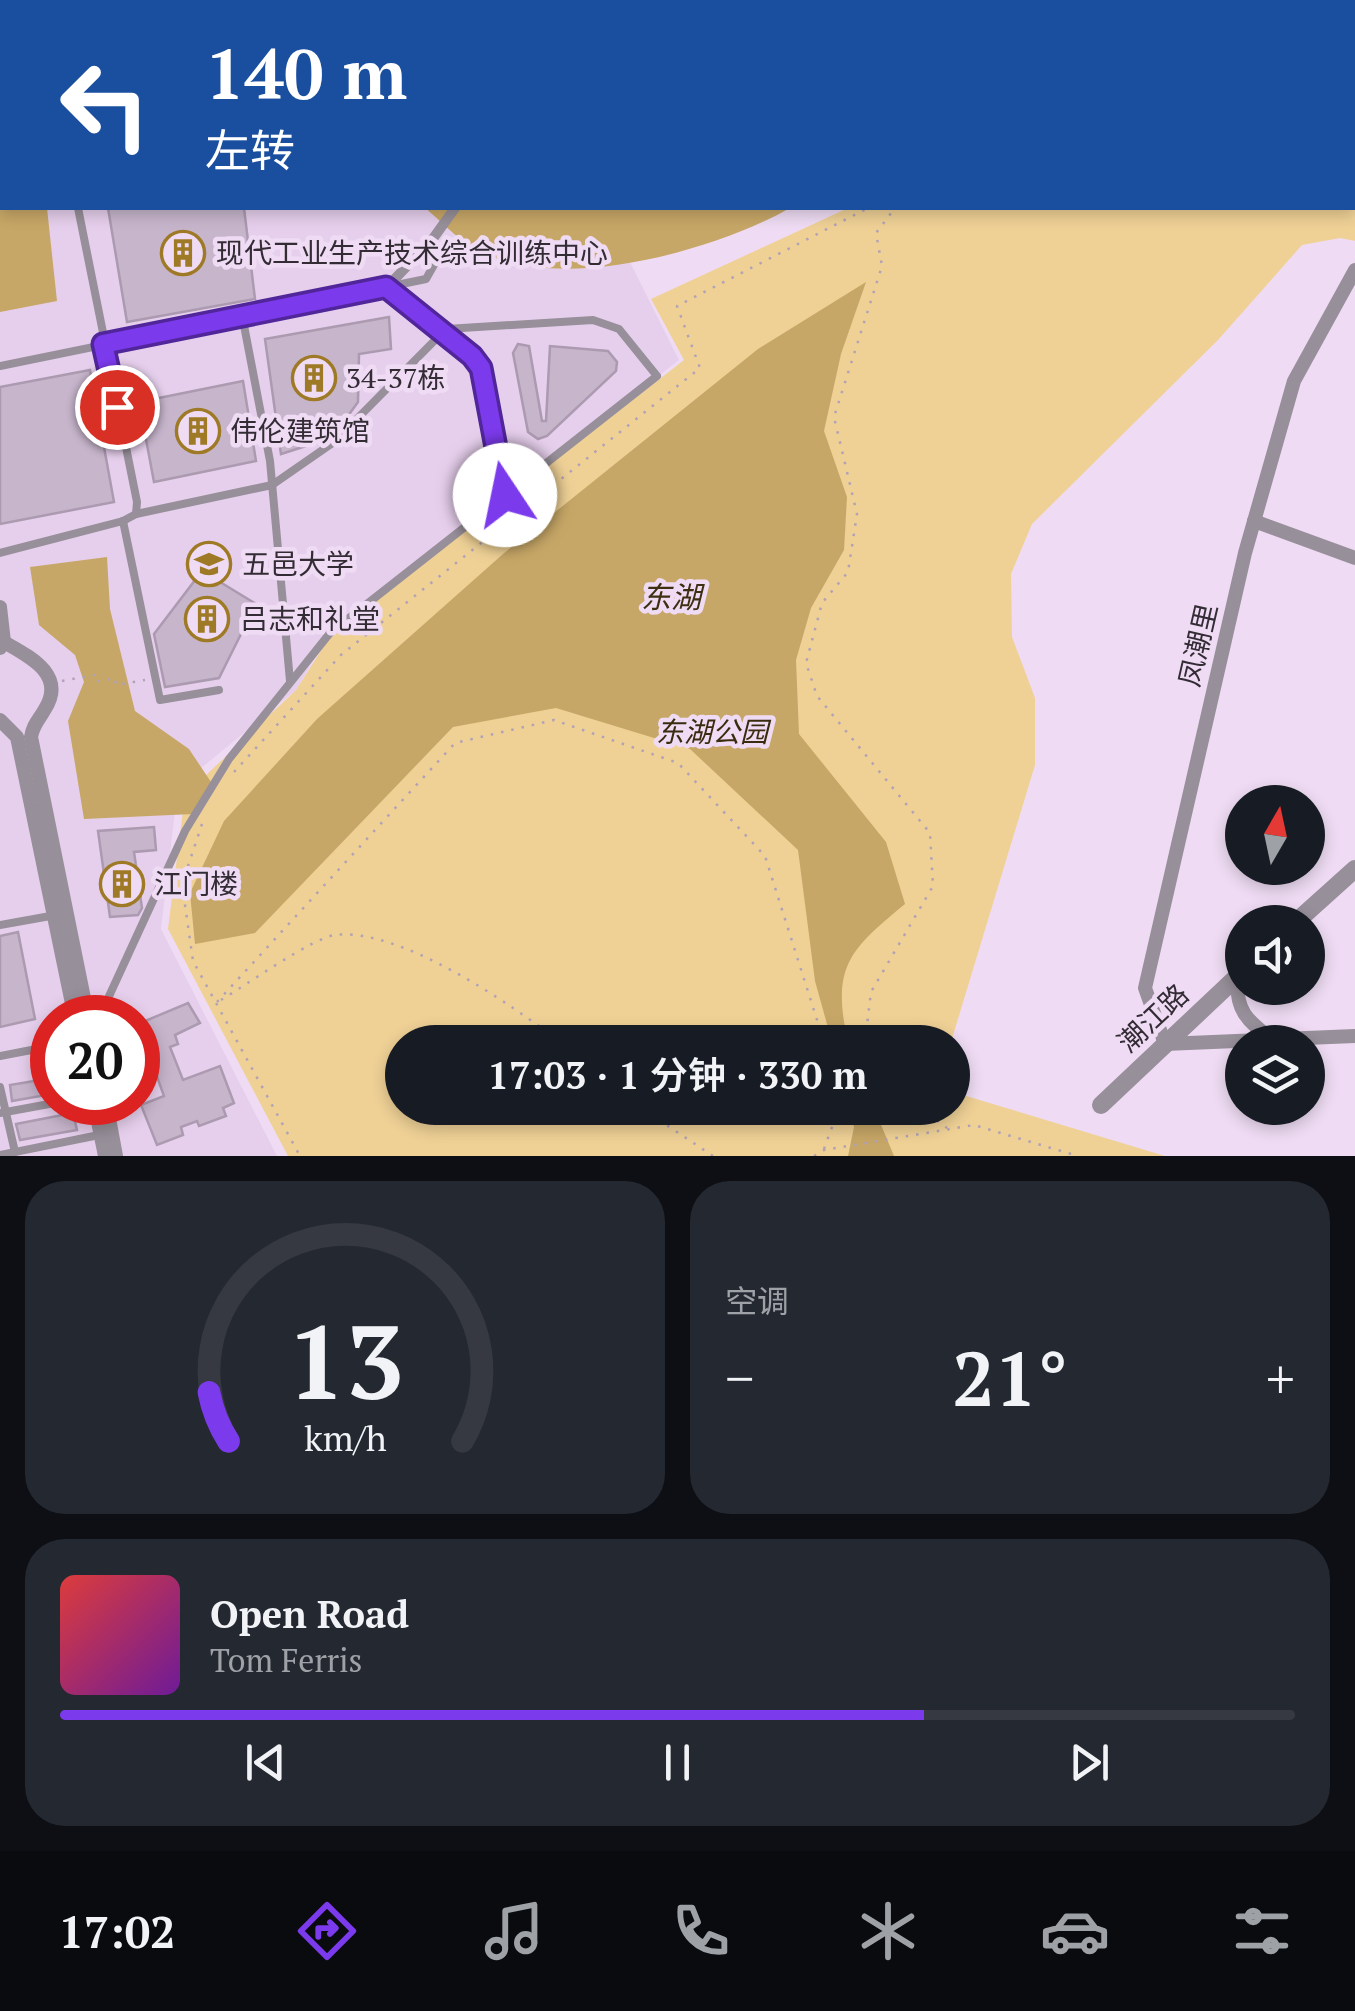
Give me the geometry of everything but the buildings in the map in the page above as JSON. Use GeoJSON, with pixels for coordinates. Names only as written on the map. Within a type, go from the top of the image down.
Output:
{"type":"FeatureCollection","features":[{"type":"Feature","properties":{"kind":"street"},"geometry":{"type":"LineString","coordinates":[[386,287],[432,240],[453,210]]}},
{"type":"Feature","properties":{"kind":"street","name":"凤潮里"},"geometry":{"type":"LineString","coordinates":[[1166,1044],[1145,988],[1254,521],[1294,382],[1355,270]]}},
{"type":"Feature","properties":{"kind":"street"},"geometry":{"type":"LineString","coordinates":[[1254,521],[1355,558]]}},
{"type":"Feature","properties":{"kind":"street"},"geometry":{"type":"LineString","coordinates":[[0,607],[2,645],[38,661],[50,683],[50,697],[31,738],[83,995]]}},
{"type":"Feature","properties":{"kind":"street"},"geometry":{"type":"LineString","coordinates":[[0,720],[16,737],[70,995]]}},
{"type":"Feature","properties":{"kind":"street"},"geometry":{"type":"LineString","coordinates":[[1315,905],[1355,869]]}},
{"type":"Feature","properties":{"kind":"street","name":"潮江路"},"geometry":{"type":"LineString","coordinates":[[1101,1105],[1225,988]]}},
{"type":"Feature","properties":{"kind":"street"},"geometry":{"type":"LineString","coordinates":[[1237,1005],[1242,1017],[1253,1025]]}},
{"type":"Feature","properties":{"kind":"street"},"geometry":{"type":"LineString","coordinates":[[1325,1037],[1355,1036]]}},
{"type":"Feature","properties":{"kind":"street"},"geometry":{"type":"LineString","coordinates":[[1166,1044],[1225,1042]]}},
{"type":"Feature","properties":{"kind":"street"},"geometry":{"type":"LineString","coordinates":[[97,1125],[104,1156]]}},
{"type":"Feature","properties":{"kind":"street"},"geometry":{"type":"LineString","coordinates":[[110,1125],[116,1156]]}},
{"type":"Feature","properties":{"kind":"lane"},"geometry":{"type":"LineString","coordinates":[[78,210],[138,502],[136,514]]}},
{"type":"Feature","properties":{"kind":"lane"},"geometry":{"type":"LineString","coordinates":[[0,366],[426,280],[448,240]]}},
{"type":"Feature","properties":{"kind":"lane"},"geometry":{"type":"LineString","coordinates":[[386,287],[481,368],[505,495]]}},
{"type":"Feature","properties":{"kind":"lane"},"geometry":{"type":"LineString","coordinates":[[242,315],[272,485],[290,681]]}},
{"type":"Feature","properties":{"kind":"lane"},"geometry":{"type":"LineString","coordinates":[[0,552],[124,521],[136,514],[272,485],[334,442],[442,332],[593,320],[619,329],[658,376],[330,633],[228,759],[185,831],[110,995]]}},
{"type":"Feature","properties":{"kind":"lane"},"geometry":{"type":"LineString","coordinates":[[124,521],[160,700],[218,690]]}},
{"type":"Feature","properties":{"kind":"lane"},"geometry":{"type":"LineString","coordinates":[[0,925],[56,915]]}},
{"type":"Feature","properties":{"kind":"lane"},"geometry":{"type":"LineString","coordinates":[[0,1056],[30,1050]]}},
{"type":"Feature","properties":{"kind":"lane"},"geometry":{"type":"LineString","coordinates":[[0,1087],[15,1152]]}},
{"type":"Feature","properties":{"kind":"lane"},"geometry":{"type":"LineString","coordinates":[[4,1113],[30,1108]]}},
{"type":"Feature","properties":{"kind":"lane"},"geometry":{"type":"LineString","coordinates":[[0,1155],[99,1135]]}},
{"type":"Feature","properties":{"kind":"path"},"geometry":{"type":"LineString","coordinates":[[224,784],[341,655],[700,368],[677,306],[864,210]]}},
{"type":"Feature","properties":{"kind":"path"},"geometry":{"type":"LineString","coordinates":[[867,1025],[871,992],[933,886],[930,834],[817,696],[806,664],[822,603],[848,572],[857,514],[834,417],[882,266],[876,233],[893,210]]}},
{"type":"Feature","properties":{"kind":"path"},"geometry":{"type":"LineString","coordinates":[[50,683],[94,675],[96,682],[115,678],[116,686],[155,678]]}},
{"type":"Feature","properties":{"kind":"path"},"geometry":{"type":"LineString","coordinates":[[216,1003],[454,743],[554,720],[678,762],[765,856],[819,1025]]}},
{"type":"Feature","properties":{"kind":"path"},"geometry":{"type":"LineString","coordinates":[[205,816],[182,884],[193,961],[300,1156]]}},
{"type":"Feature","properties":{"kind":"path"},"geometry":{"type":"LineString","coordinates":[[216,1003],[333,934],[396,944],[483,988],[536,1025]]}},
{"type":"Feature","properties":{"kind":"path"},"geometry":{"type":"LineString","coordinates":[[666,1125],[713,1156]]}},
{"type":"Feature","properties":{"kind":"path"},"geometry":{"type":"LineString","coordinates":[[824,1150],[833,1125]]}},
{"type":"Feature","properties":{"kind":"path"},"geometry":{"type":"LineString","coordinates":[[943,1125],[948,1129]]}},
{"type":"Feature","properties":{"kind":"path"},"geometry":{"type":"LineString","coordinates":[[814,1156],[824,1150],[974,1125],[1078,1156]]}},
{"type":"Feature","properties":{"kind":"shaded area","name":"五邑大学"},"geometry":{"type":"Polygon","coordinates":[[[0,210],[604,210],[679,360],[330,633],[296,690],[200,769],[177,794],[161,929],[277,1156],[0,1156],[0,210]]]}},
{"type":"Feature","properties":{"kind":"green space","name":"东湖公园"},"geometry":{"type":"Polygon","coordinates":[[[844,210],[1355,210],[1355,241],[1340,238],[1302,245],[1218,340],[1032,524],[1011,574],[1012,637],[1035,698],[1035,765],[956,1025],[385,1025],[385,1125],[970,1125],[970,1097],[1165,1156],[288,1156],[168,929],[185,795],[296,690],[331,635],[684,360],[651,299],[844,210]]]}},
{"type":"Feature","properties":{"kind":"water"},"geometry":{"type":"Polygon","coordinates":[[[0,210],[47,210],[57,301],[0,312],[0,210]]]}},
{"type":"Feature","properties":{"kind":"water"},"geometry":{"type":"Polygon","coordinates":[[[427,210],[786,210],[720,239],[678,252],[588,268],[545,268],[506,261],[472,247],[427,210]]]}},
{"type":"Feature","properties":{"kind":"water","name":"东湖"},"geometry":{"type":"Polygon","coordinates":[[[866,282],[841,354],[824,431],[847,497],[844,550],[811,608],[796,660],[799,734],[886,842],[905,904],[870,934],[849,962],[842,995],[845,1025],[827,1025],[815,981],[798,850],[690,749],[556,708],[453,727],[255,933],[195,944],[190,893],[224,821],[317,719],[503,554],[758,349],[866,282]]]}},
{"type":"Feature","properties":{"kind":"water"},"geometry":{"type":"Polygon","coordinates":[[[107,557],[110,609],[135,711],[189,749],[211,782],[193,814],[84,819],[68,721],[84,682],[75,655],[39,625],[30,567],[107,557]]]}},
{"type":"Feature","properties":{"kind":"water"},"geometry":{"type":"Polygon","coordinates":[[[881,1125],[894,1156],[848,1156],[854,1127],[881,1125]]]}},
{"type":"Feature","properties":{"kind":"place","name":"现代工业生产技术综合训练中心"},"geometry":{"type":"Point","coordinates":[183,253]}},
{"type":"Feature","properties":{"kind":"place","name":"34-37栋"},"geometry":{"type":"Point","coordinates":[314,378]}},
{"type":"Feature","properties":{"kind":"place","name":"伟伦建筑馆"},"geometry":{"type":"Point","coordinates":[198,431]}},
{"type":"Feature","properties":{"kind":"place","name":"五邑大学"},"geometry":{"type":"Point","coordinates":[209,564]}},
{"type":"Feature","properties":{"kind":"place","name":"吕志和礼堂"},"geometry":{"type":"Point","coordinates":[207,619]}},
{"type":"Feature","properties":{"kind":"place","name":"江门楼"},"geometry":{"type":"Point","coordinates":[122,884]}},
{"type":"Feature","properties":{"kind":"route"},"geometry":{"type":"LineString","coordinates":[[117,407],[103,344],[386,287],[472,356],[481,368],[505,495]]}}]}
